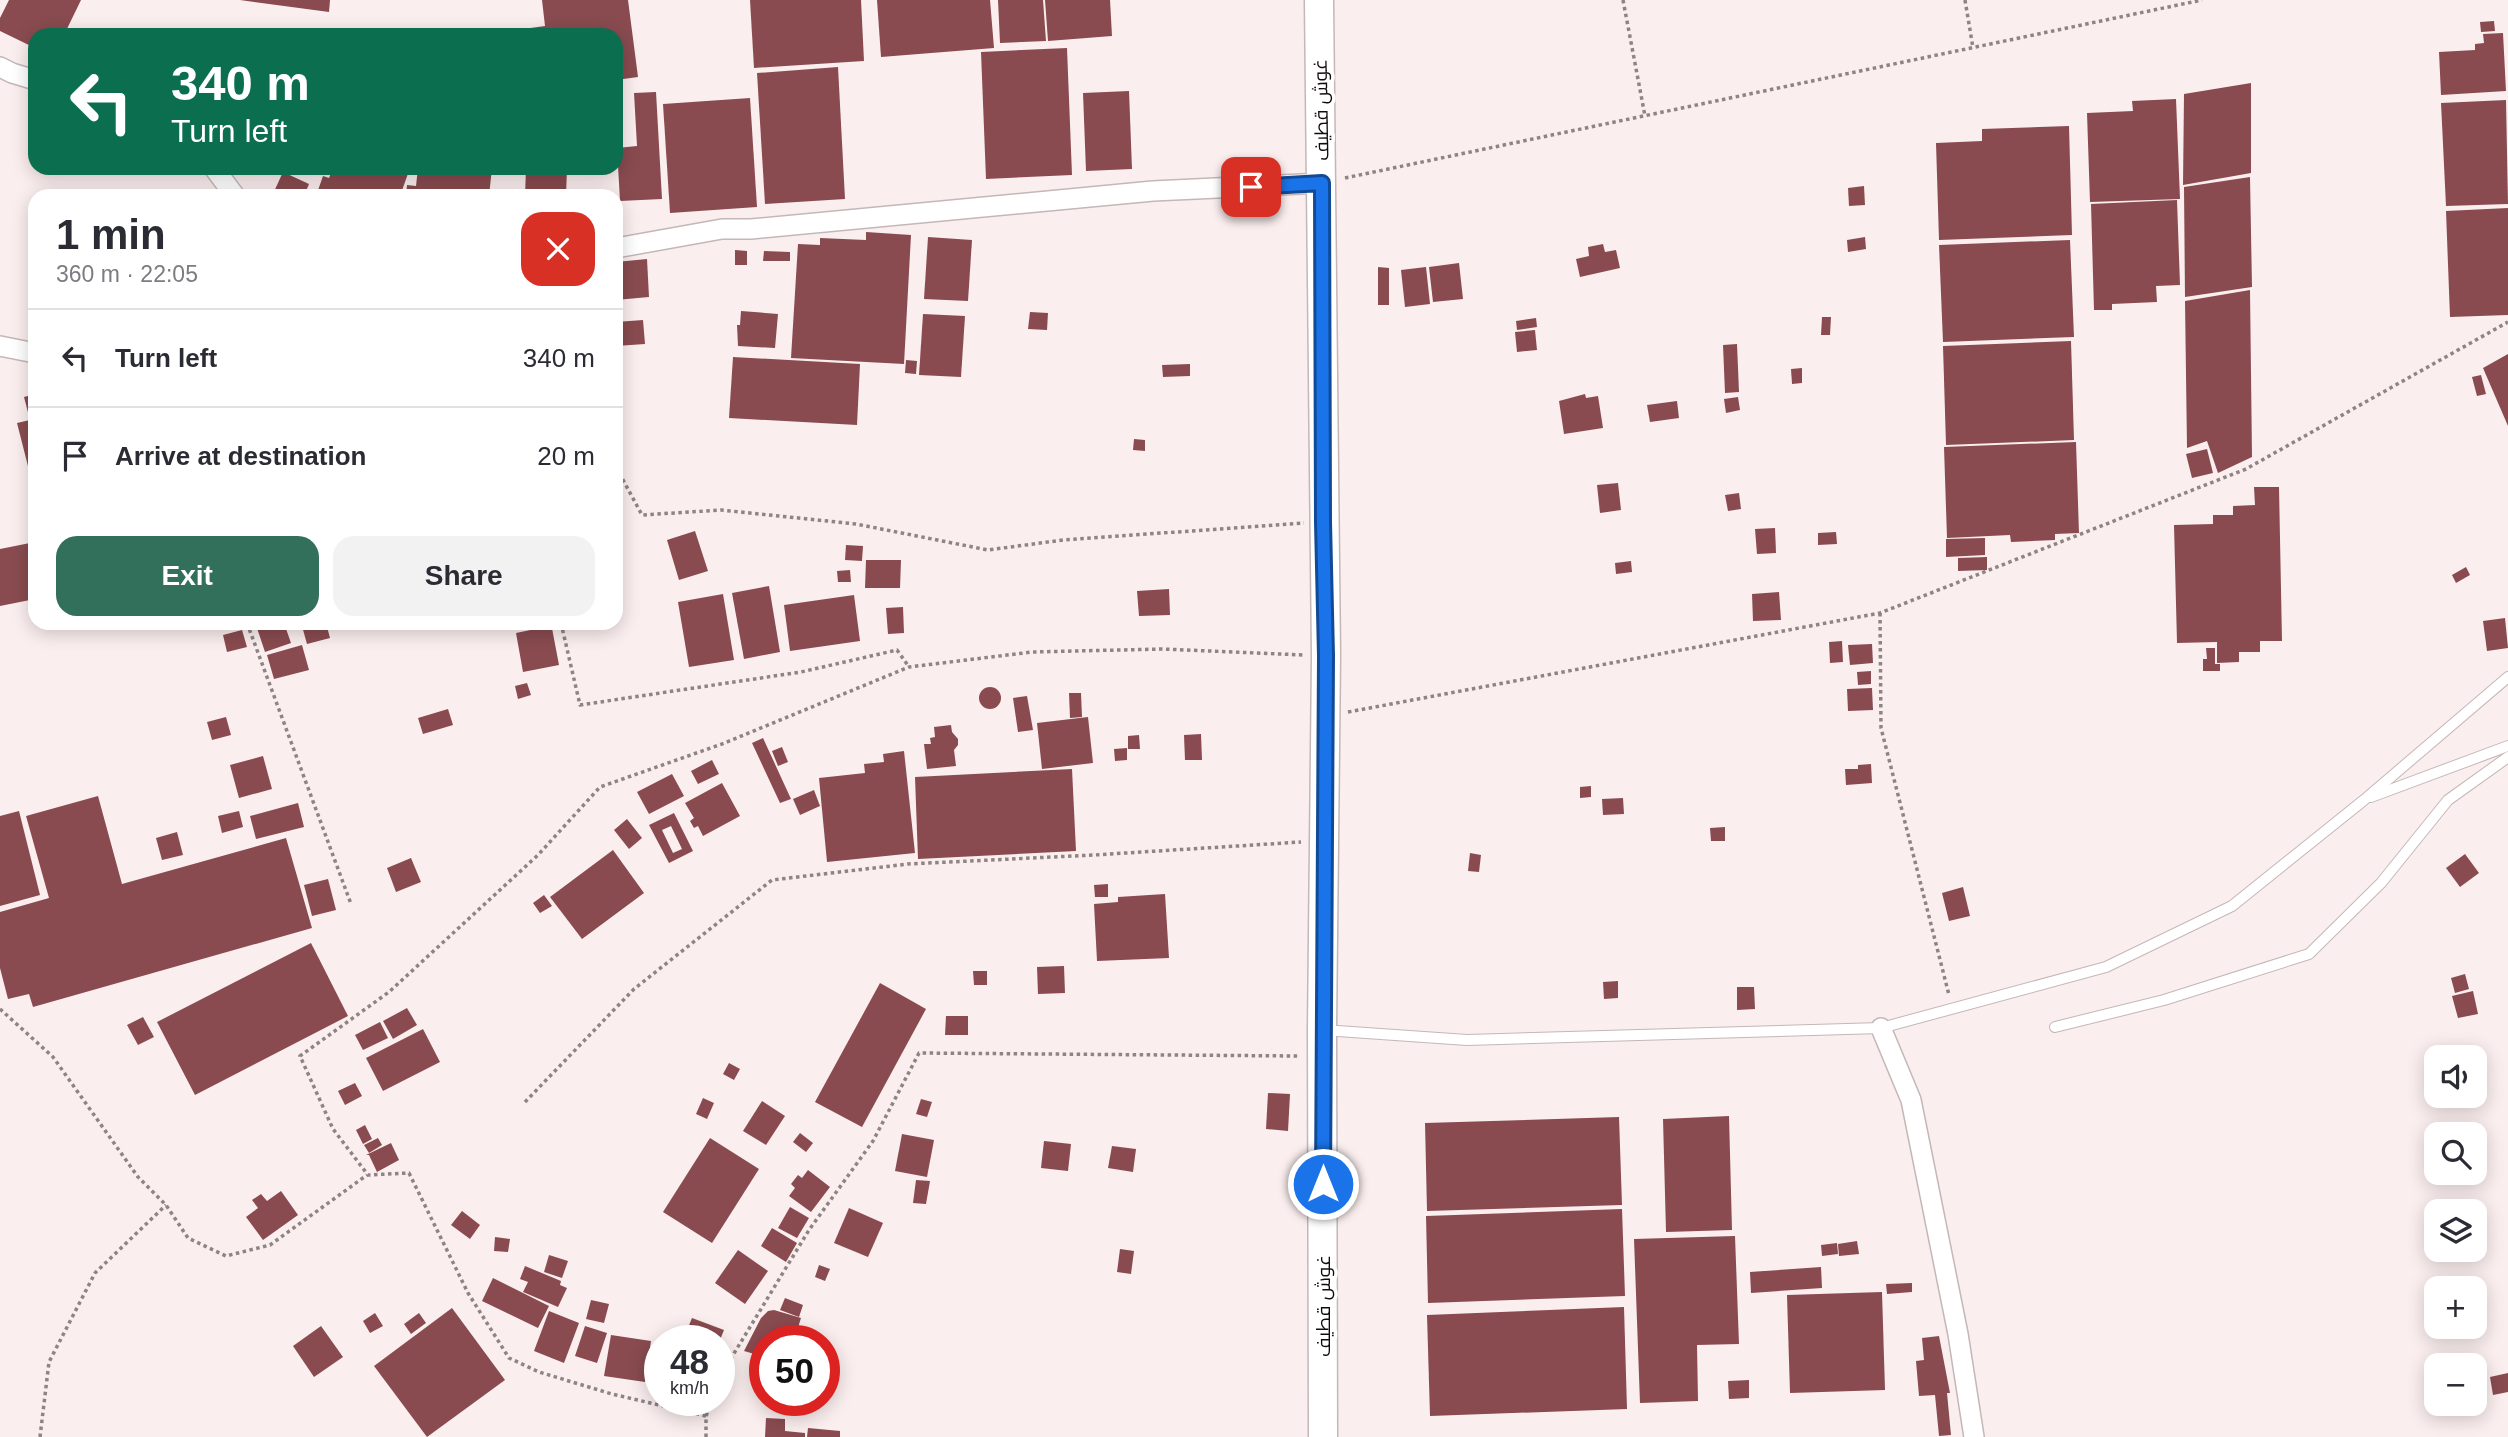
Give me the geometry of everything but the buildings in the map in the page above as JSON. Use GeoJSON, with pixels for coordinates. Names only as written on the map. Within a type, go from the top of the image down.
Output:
{"type":"FeatureCollection","features":[{"type":"Feature","properties":{"kind":"main road","name":"غوش قطيف"},"geometry":{"type":"LineString","coordinates":[[1319,0],[1326,656],[1322,1043],[1323,1437]]}},
{"type":"Feature","properties":{"kind":"street"},"geometry":{"type":"LineString","coordinates":[[0,67],[28,78]]}},
{"type":"Feature","properties":{"kind":"street"},"geometry":{"type":"LineString","coordinates":[[623,247],[722,229],[751,229],[1153,191],[1322,183]]}},
{"type":"Feature","properties":{"kind":"street"},"geometry":{"type":"LineString","coordinates":[[0,346],[28,352]]}},
{"type":"Feature","properties":{"kind":"street"},"geometry":{"type":"LineString","coordinates":[[1881,1028],[1911,1100],[1958,1334],[1975,1437]]}},
{"type":"Feature","properties":{"kind":"lane"},"geometry":{"type":"LineString","coordinates":[[1322,1043],[1881,1028],[2106,967],[2232,906],[2364,800],[2508,677]]}},
{"type":"Feature","properties":{"kind":"lane"},"geometry":{"type":"LineString","coordinates":[[2364,800],[2508,746]]}},
{"type":"Feature","properties":{"kind":"lane"},"geometry":{"type":"LineString","coordinates":[[2055,1027],[2164,1000],[2309,954],[2381,883],[2448,800],[2508,757]]}},
{"type":"Feature","properties":{"kind":"path"},"geometry":{"type":"LineString","coordinates":[[1623,0],[1645,116]]}},
{"type":"Feature","properties":{"kind":"path"},"geometry":{"type":"LineString","coordinates":[[1965,0],[1973,48]]}},
{"type":"Feature","properties":{"kind":"path"},"geometry":{"type":"LineString","coordinates":[[1322,183],[2203,0]]}},
{"type":"Feature","properties":{"kind":"path"},"geometry":{"type":"LineString","coordinates":[[1325,716],[1880,613],[2246,469],[2508,322]]}},
{"type":"Feature","properties":{"kind":"path"},"geometry":{"type":"LineString","coordinates":[[623,480],[642,515],[722,510],[842,522],[988,550],[1063,540],[1323,522]]}},
{"type":"Feature","properties":{"kind":"path"},"geometry":{"type":"LineString","coordinates":[[1880,613],[1881,728],[1952,1010]]}},
{"type":"Feature","properties":{"kind":"path"},"geometry":{"type":"LineString","coordinates":[[250,630],[351,904]]}},
{"type":"Feature","properties":{"kind":"path"},"geometry":{"type":"LineString","coordinates":[[563,630],[580,705],[801,672],[897,650],[909,667]]}},
{"type":"Feature","properties":{"kind":"path"},"geometry":{"type":"LineString","coordinates":[[368,1175],[334,1129],[300,1056],[389,992],[538,855],[600,787],[722,744],[909,667],[1032,652],[1163,649],[1326,656]]}},
{"type":"Feature","properties":{"kind":"path"},"geometry":{"type":"LineString","coordinates":[[525,1102],[634,989],[772,880],[908,864],[1324,840]]}},
{"type":"Feature","properties":{"kind":"path"},"geometry":{"type":"LineString","coordinates":[[0,1009],[53,1057],[138,1177],[166,1206],[188,1238],[226,1256],[270,1245],[368,1175],[409,1173],[468,1293],[509,1358],[539,1372],[644,1401]]}},
{"type":"Feature","properties":{"kind":"path"},"geometry":{"type":"LineString","coordinates":[[735,1352],[809,1230],[873,1141],[919,1053],[1322,1043]]}},
{"type":"Feature","properties":{"kind":"path"},"geometry":{"type":"LineString","coordinates":[[40,1437],[49,1362],[95,1273],[166,1206]]}},
{"type":"Feature","properties":{"kind":"path"},"geometry":{"type":"LineString","coordinates":[[706,1416],[706,1437]]}},
{"type":"Feature","properties":{"kind":"route"},"geometry":{"type":"LineString","coordinates":[[1251,187],[1322,183],[1326,656],[1323,1184]]}}]}
